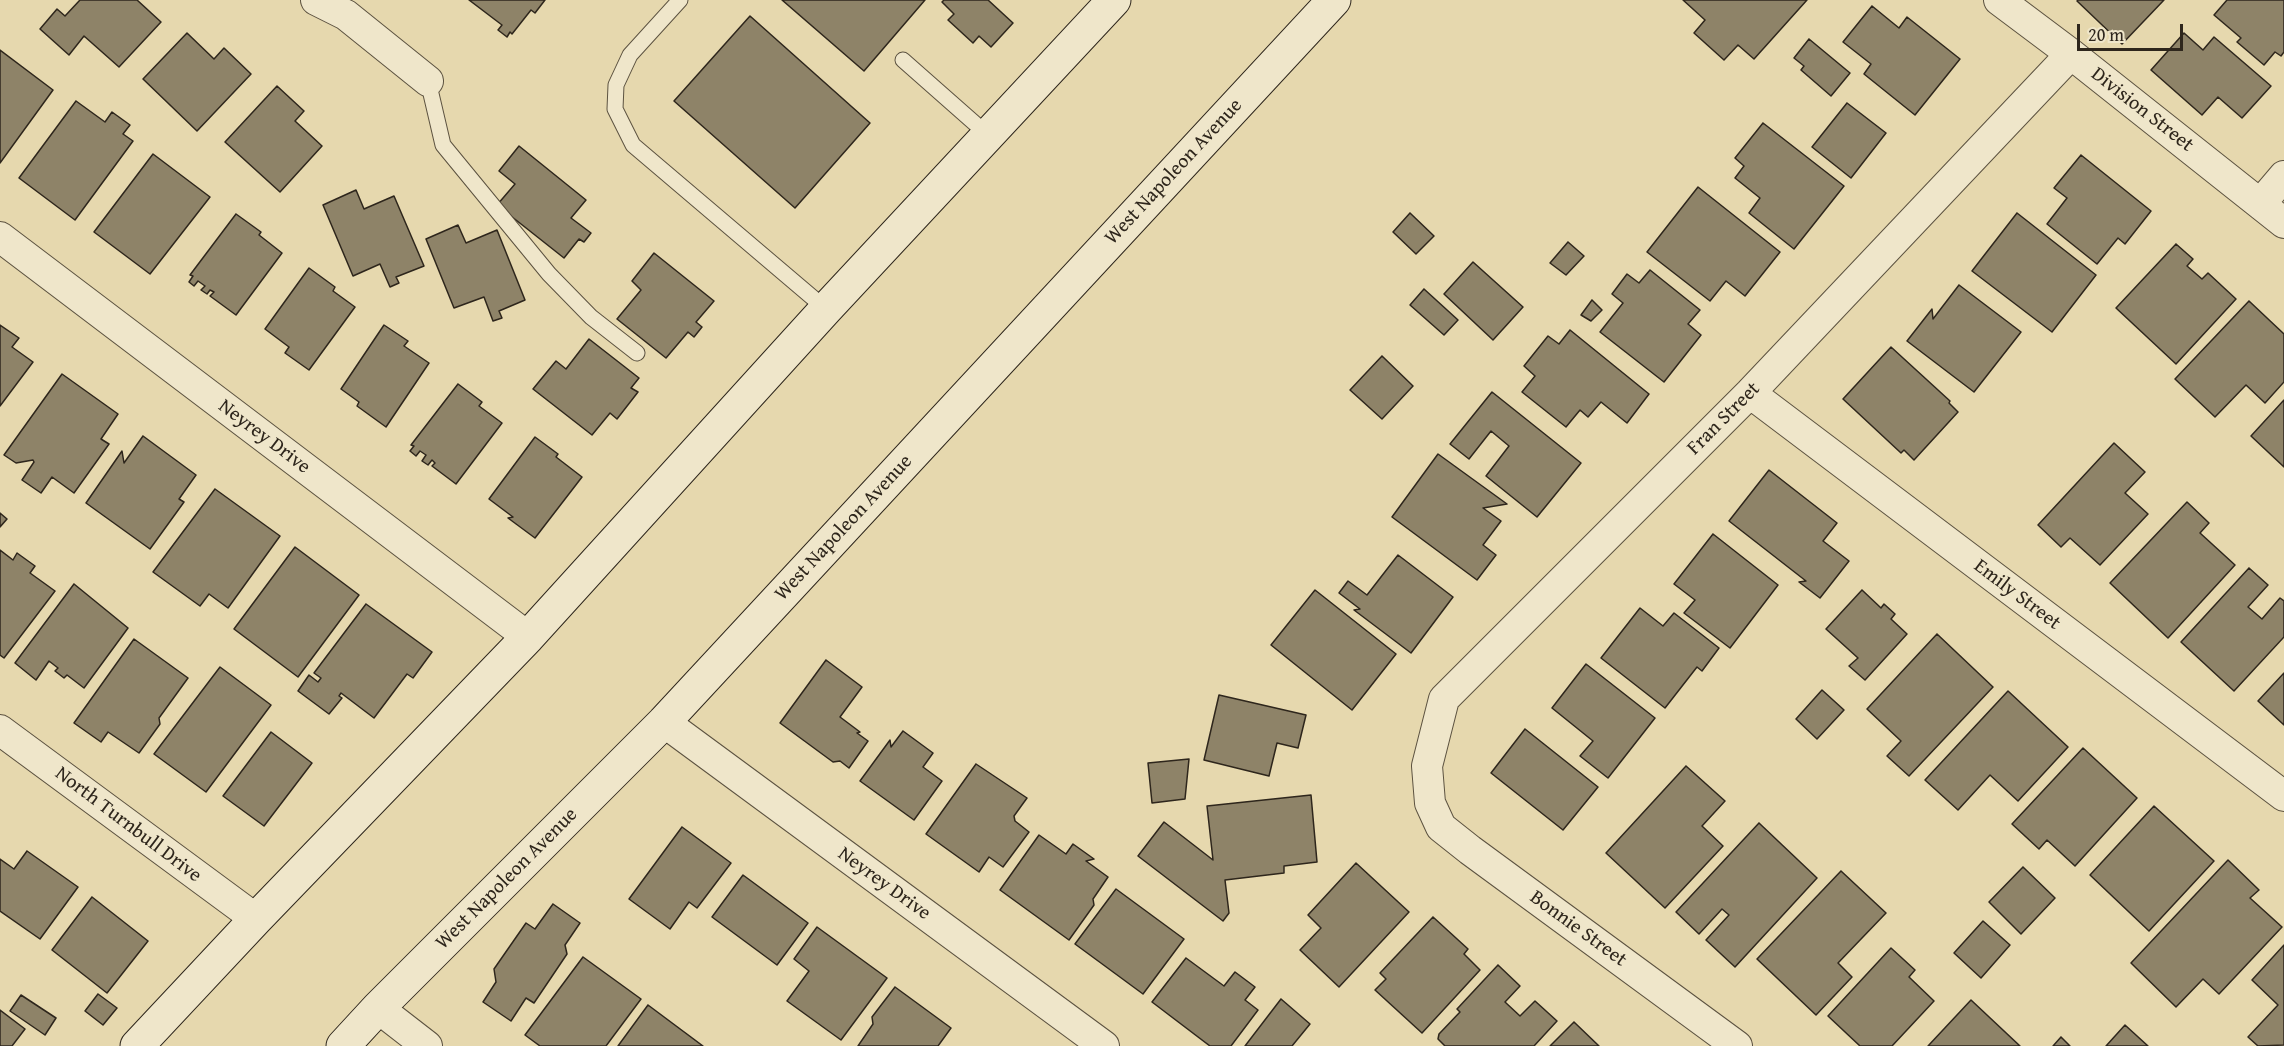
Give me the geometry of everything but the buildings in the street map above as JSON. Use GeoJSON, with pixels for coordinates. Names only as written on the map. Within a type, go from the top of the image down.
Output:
{"type":"FeatureCollection","features":[{"type":"Feature","properties":{"kind":"main road"},"geometry":{"type":"LineString","coordinates":[[138,1046],[528,637],[826,309],[1114,0]]}},
{"type":"Feature","properties":{"kind":"main road","name":"West Napoleon Avenue"},"geometry":{"type":"LineString","coordinates":[[343,1046],[378,1008],[664,722],[1334,0]]}},
{"type":"Feature","properties":{"kind":"street"},"geometry":{"type":"LineString","coordinates":[[316,0],[353,8],[428,81]]}},
{"type":"Feature","properties":{"kind":"street","name":"Division Street"},"geometry":{"type":"LineString","coordinates":[[1999,0],[2071,54],[2284,223]]}},
{"type":"Feature","properties":{"kind":"street","name":"Fran Street"},"geometry":{"type":"LineString","coordinates":[[1430,803],[1427,766],[1444,699],[1750,393],[2071,54]]}},
{"type":"Feature","properties":{"kind":"street"},"geometry":{"type":"LineString","coordinates":[[2261,203],[2284,176]]}},
{"type":"Feature","properties":{"kind":"street","name":"Neyrey Drive"},"geometry":{"type":"LineString","coordinates":[[0,237],[528,637]]}},
{"type":"Feature","properties":{"kind":"street","name":"Emily Street"},"geometry":{"type":"LineString","coordinates":[[1750,393],[2284,796]]}},
{"type":"Feature","properties":{"kind":"street","name":"Neyrey Drive"},"geometry":{"type":"LineString","coordinates":[[664,722],[1104,1046]]}},
{"type":"Feature","properties":{"kind":"street","name":"North Turnbull Drive"},"geometry":{"type":"LineString","coordinates":[[0,730],[256,920]]}},
{"type":"Feature","properties":{"kind":"street","name":"Bonnie Street"},"geometry":{"type":"LineString","coordinates":[[1430,803],[1441,827],[1470,850],[1737,1046]]}},
{"type":"Feature","properties":{"kind":"street"},"geometry":{"type":"LineString","coordinates":[[378,1008],[427,1046]]}},
{"type":"Feature","properties":{"kind":"lane"},"geometry":{"type":"LineString","coordinates":[[680,0],[630,54],[616,85],[615,109],[633,145],[826,309]]}},
{"type":"Feature","properties":{"kind":"lane"},"geometry":{"type":"LineString","coordinates":[[903,60],[988,135]]}},
{"type":"Feature","properties":{"kind":"lane"},"geometry":{"type":"LineString","coordinates":[[428,81],[443,145],[549,274],[591,317],[637,353]]}}]}
